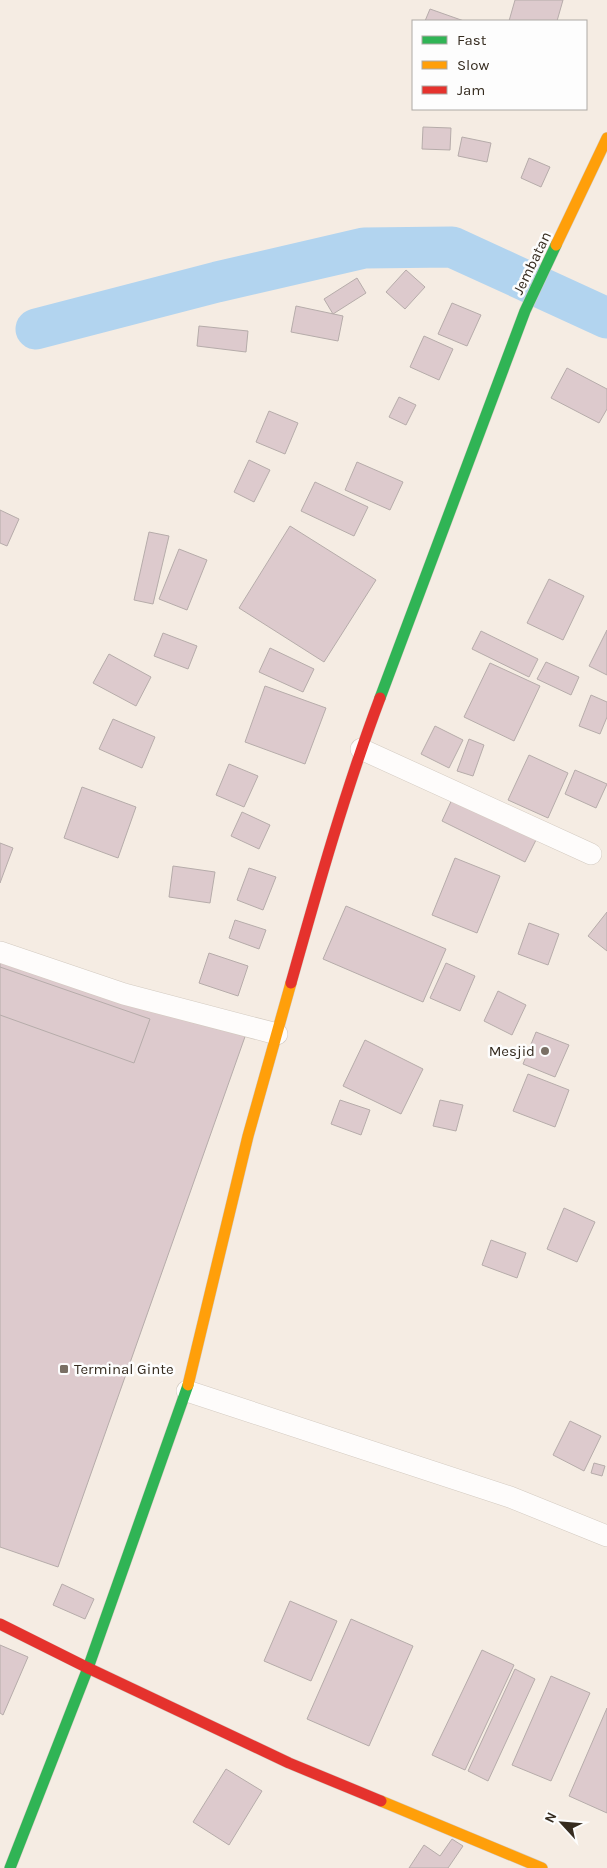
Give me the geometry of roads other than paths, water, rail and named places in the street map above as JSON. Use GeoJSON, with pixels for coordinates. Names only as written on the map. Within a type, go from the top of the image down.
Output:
{"type":"FeatureCollection","features":[{"type":"Feature","properties":{"kind":"main road","name":"Jembatan"},"geometry":{"type":"LineString","coordinates":[[10,1868],[88,1668],[187,1391],[248,1136],[321,877],[361,748],[525,311],[607,138]]}},
{"type":"Feature","properties":{"kind":"main road"},"geometry":{"type":"LineString","coordinates":[[0,1624],[88,1668],[289,1763],[542,1868]]}},
{"type":"Feature","properties":{"kind":"street"},"geometry":{"type":"LineString","coordinates":[[361,748],[591,854]]}},
{"type":"Feature","properties":{"kind":"street"},"geometry":{"type":"LineString","coordinates":[[0,952],[124,994],[277,1034]]}},
{"type":"Feature","properties":{"kind":"street"},"geometry":{"type":"LineString","coordinates":[[187,1391],[510,1497],[607,1536]]}},
{"type":"Feature","properties":{"kind":"waterway"},"geometry":{"type":"LineString","coordinates":[[36,329],[217,282],[364,248],[452,247],[607,318]]}},
{"type":"Feature","properties":{"kind":"place","name":"Mesjid"},"geometry":{"type":"Point","coordinates":[545,1051]}},
{"type":"Feature","properties":{"kind":"place","name":"Terminal Ginte"},"geometry":{"type":"Point","coordinates":[64,1369]}}]}
